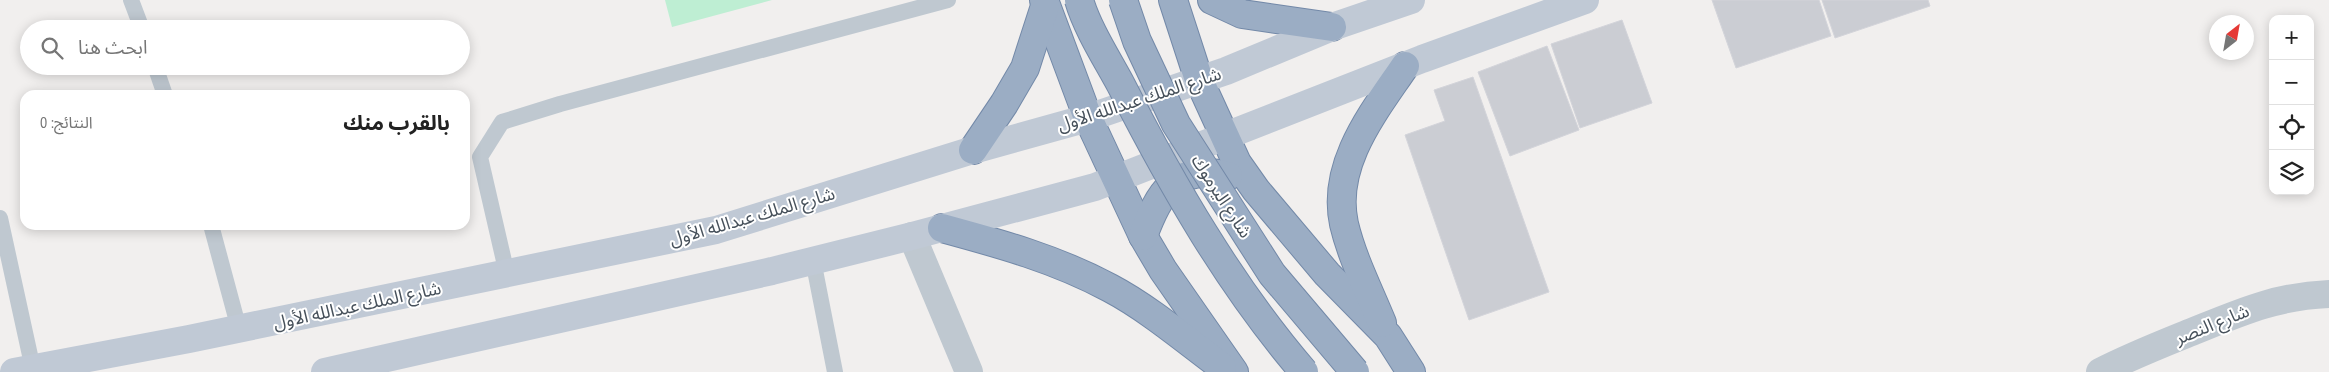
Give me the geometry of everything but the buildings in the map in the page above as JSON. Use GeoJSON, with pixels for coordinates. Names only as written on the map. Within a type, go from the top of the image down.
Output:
{"type":"FeatureCollection","features":[{"type":"Feature","properties":{"kind":"highway","name":"شارع اليرموك"},"geometry":{"type":"LineString","coordinates":[[1079,0],[1161,163],[1221,259],[1284,348],[1304,372]]}},
{"type":"Feature","properties":{"kind":"highway","name":"شارع اليرموك"},"geometry":{"type":"LineString","coordinates":[[1123,0],[1137,41],[1176,124],[1272,274],[1355,372]]}},
{"type":"Feature","properties":{"kind":"highway"},"geometry":{"type":"LineString","coordinates":[[1173,0],[1199,80],[1223,138],[1237,163],[1256,190],[1327,274],[1388,336]]}},
{"type":"Feature","properties":{"kind":"highway"},"geometry":{"type":"LineString","coordinates":[[1212,0],[1242,14],[1332,28]]}},
{"type":"Feature","properties":{"kind":"highway"},"geometry":{"type":"LineString","coordinates":[[1045,3],[1088,118],[1115,180],[1143,236],[1163,270],[1234,372]]}},
{"type":"Feature","properties":{"kind":"highway"},"geometry":{"type":"LineString","coordinates":[[972,150],[1004,104],[1024,68],[1045,3]]}},
{"type":"Feature","properties":{"kind":"highway"},"geometry":{"type":"LineString","coordinates":[[1405,66],[1361,134],[1348,163],[1342,195],[1344,224],[1354,254],[1388,336],[1411,372]]}},
{"type":"Feature","properties":{"kind":"highway"},"geometry":{"type":"LineString","coordinates":[[1143,236],[1162,193],[1178,179],[1195,173],[1214,172],[1228,176],[1256,190]]}},
{"type":"Feature","properties":{"kind":"highway"},"geometry":{"type":"LineString","coordinates":[[942,228],[1028,252],[1076,270],[1112,289],[1229,372]]}},
{"type":"Feature","properties":{"kind":"main road","name":"شارع الملك عبدالله الأول"},"geometry":{"type":"LineString","coordinates":[[24,370],[239,329],[716,230],[972,150],[1088,118],[1199,80],[1332,28],[1411,0]]}},
{"type":"Feature","properties":{"kind":"main road"},"geometry":{"type":"LineString","coordinates":[[325,372],[814,260],[1095,188],[1405,66],[1585,0]]}},
{"type":"Feature","properties":{"kind":"street"},"geometry":{"type":"LineString","coordinates":[[912,236],[969,372]]}},
{"type":"Feature","properties":{"kind":"street","name":"شارع النصر"},"geometry":{"type":"LineString","coordinates":[[2100,372],[2130,365],[2253,307],[2307,295],[2329,294]]}},
{"type":"Feature","properties":{"kind":"lane"},"geometry":{"type":"LineString","coordinates":[[132,0],[139,20]]}},
{"type":"Feature","properties":{"kind":"lane"},"geometry":{"type":"LineString","coordinates":[[507,274],[480,157],[502,122],[560,104],[948,0]]}},
{"type":"Feature","properties":{"kind":"lane"},"geometry":{"type":"LineString","coordinates":[[158,75],[163,90]]}},
{"type":"Feature","properties":{"kind":"lane"},"geometry":{"type":"LineString","coordinates":[[0,218],[24,370]]}},
{"type":"Feature","properties":{"kind":"lane"},"geometry":{"type":"LineString","coordinates":[[212,230],[239,329]]}},
{"type":"Feature","properties":{"kind":"lane"},"geometry":{"type":"LineString","coordinates":[[814,260],[835,372]]}},
{"type":"Feature","properties":{"kind":"green space"},"geometry":{"type":"Polygon","coordinates":[[[665,0],[772,0],[672,27],[665,0]]]}}]}
